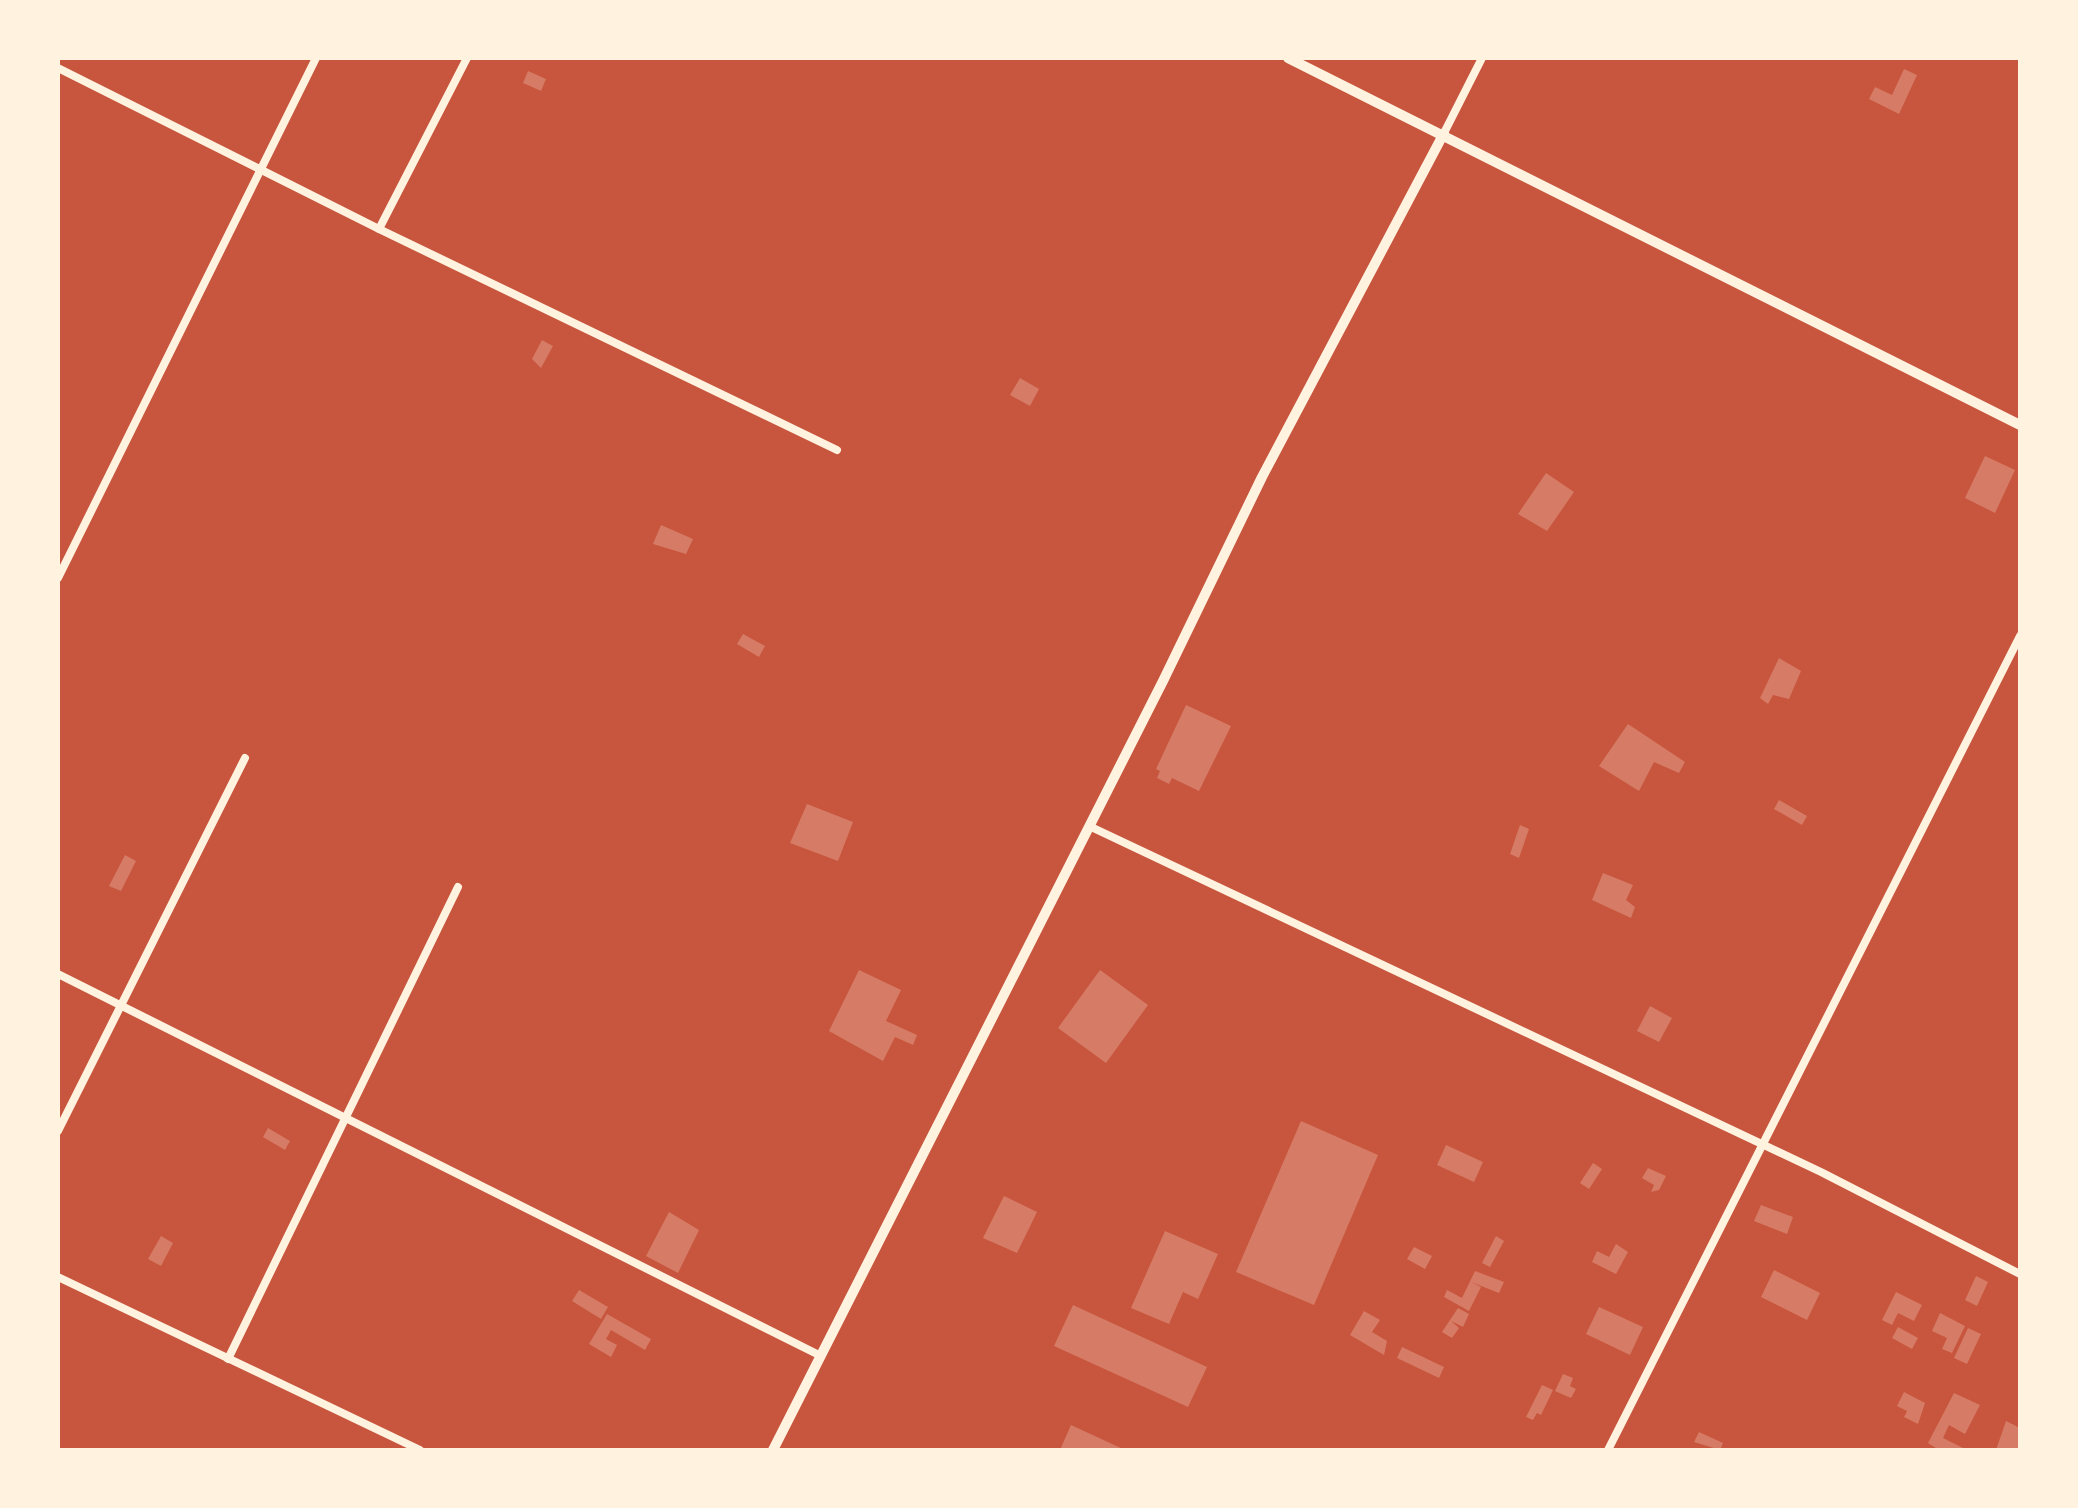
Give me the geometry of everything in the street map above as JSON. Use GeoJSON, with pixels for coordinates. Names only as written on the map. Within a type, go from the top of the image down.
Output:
{"type":"FeatureCollection","features":[{"type":"Feature","properties":{"kind":"street"},"geometry":{"type":"LineString","coordinates":[[58,578],[316,58]]}},
{"type":"Feature","properties":{"kind":"street"},"geometry":{"type":"LineString","coordinates":[[379,228],[467,58]]}},
{"type":"Feature","properties":{"kind":"street"},"geometry":{"type":"LineString","coordinates":[[1288,58],[2020,425]]}},
{"type":"Feature","properties":{"kind":"street"},"geometry":{"type":"LineString","coordinates":[[774,1450],[1262,477],[1482,58]]}},
{"type":"Feature","properties":{"kind":"street"},"geometry":{"type":"LineString","coordinates":[[58,68],[837,450]]}},
{"type":"Feature","properties":{"kind":"street"},"geometry":{"type":"LineString","coordinates":[[1608,1450],[2020,636]]}},
{"type":"Feature","properties":{"kind":"street"},"geometry":{"type":"LineString","coordinates":[[58,1131],[245,758]]}},
{"type":"Feature","properties":{"kind":"street"},"geometry":{"type":"LineString","coordinates":[[1089,826],[1763,1145],[2020,1274]]}},
{"type":"Feature","properties":{"kind":"street"},"geometry":{"type":"LineString","coordinates":[[228,1359],[458,887]]}},
{"type":"Feature","properties":{"kind":"street"},"geometry":{"type":"LineString","coordinates":[[58,974],[822,1356]]}},
{"type":"Feature","properties":{"kind":"street"},"geometry":{"type":"LineString","coordinates":[[58,1277],[420,1450]]}},
{"type":"Feature","properties":{"kind":"building"},"geometry":{"type":"Polygon","coordinates":[[[1904,69],[1917,75],[1899,114],[1869,99],[1875,87],[1892,95],[1904,69]]]}},
{"type":"Feature","properties":{"kind":"building"},"geometry":{"type":"Polygon","coordinates":[[[528,71],[546,79],[541,91],[523,83],[528,71]]]}},
{"type":"Feature","properties":{"kind":"building"},"geometry":{"type":"Polygon","coordinates":[[[542,340],[553,346],[541,368],[532,359],[542,340]]]}},
{"type":"Feature","properties":{"kind":"building"},"geometry":{"type":"Polygon","coordinates":[[[1020,378],[1039,389],[1030,406],[1010,395],[1020,378]]]}},
{"type":"Feature","properties":{"kind":"building"},"geometry":{"type":"Polygon","coordinates":[[[1985,456],[2015,470],[1995,513],[1965,498],[1985,456]]]}},
{"type":"Feature","properties":{"kind":"building"},"geometry":{"type":"Polygon","coordinates":[[[1546,473],[1574,492],[1547,531],[1518,514],[1546,473]]]}},
{"type":"Feature","properties":{"kind":"building"},"geometry":{"type":"Polygon","coordinates":[[[661,525],[693,539],[686,554],[653,544],[661,525]]]}},
{"type":"Feature","properties":{"kind":"building"},"geometry":{"type":"Polygon","coordinates":[[[743,634],[765,646],[759,657],[737,644],[743,634]]]}},
{"type":"Feature","properties":{"kind":"building"},"geometry":{"type":"Polygon","coordinates":[[[1779,658],[1801,671],[1789,699],[1773,695],[1768,704],[1760,698],[1779,658]]]}},
{"type":"Feature","properties":{"kind":"building"},"geometry":{"type":"Polygon","coordinates":[[[1186,705],[1231,726],[1199,791],[1172,778],[1169,784],[1157,778],[1160,771],[1156,769],[1186,705]]]}},
{"type":"Feature","properties":{"kind":"building"},"geometry":{"type":"Polygon","coordinates":[[[1628,724],[1685,762],[1679,773],[1654,762],[1639,791],[1599,766],[1628,724]]]}},
{"type":"Feature","properties":{"kind":"building"},"geometry":{"type":"Polygon","coordinates":[[[1779,800],[1807,816],[1802,825],[1774,809],[1779,800]]]}},
{"type":"Feature","properties":{"kind":"building"},"geometry":{"type":"Polygon","coordinates":[[[807,804],[853,822],[838,861],[790,843],[807,804]]]}},
{"type":"Feature","properties":{"kind":"building"},"geometry":{"type":"Polygon","coordinates":[[[1520,825],[1529,829],[1519,858],[1510,854],[1520,825]]]}},
{"type":"Feature","properties":{"kind":"building"},"geometry":{"type":"Polygon","coordinates":[[[125,855],[136,861],[121,891],[109,886],[125,855]]]}},
{"type":"Feature","properties":{"kind":"building"},"geometry":{"type":"Polygon","coordinates":[[[1603,873],[1633,885],[1626,900],[1635,907],[1631,918],[1592,900],[1603,873]]]}},
{"type":"Feature","properties":{"kind":"building"},"geometry":{"type":"Polygon","coordinates":[[[859,970],[901,990],[886,1021],[917,1035],[913,1045],[895,1037],[883,1061],[829,1031],[859,970]]]}},
{"type":"Feature","properties":{"kind":"building"},"geometry":{"type":"Polygon","coordinates":[[[1100,970],[1148,1005],[1106,1063],[1058,1028],[1100,970]]]}},
{"type":"Feature","properties":{"kind":"building"},"geometry":{"type":"Polygon","coordinates":[[[1650,1006],[1672,1018],[1659,1042],[1637,1031],[1650,1006]]]}},
{"type":"Feature","properties":{"kind":"building"},"geometry":{"type":"Polygon","coordinates":[[[1301,1121],[1378,1155],[1314,1305],[1236,1272],[1301,1121]]]}},
{"type":"Feature","properties":{"kind":"building"},"geometry":{"type":"Polygon","coordinates":[[[268,1128],[290,1141],[285,1150],[263,1137],[268,1128]]]}},
{"type":"Feature","properties":{"kind":"building"},"geometry":{"type":"Polygon","coordinates":[[[1446,1145],[1483,1162],[1474,1182],[1437,1165],[1446,1145]]]}},
{"type":"Feature","properties":{"kind":"building"},"geometry":{"type":"Polygon","coordinates":[[[1593,1163],[1602,1169],[1589,1189],[1580,1183],[1593,1163]]]}},
{"type":"Feature","properties":{"kind":"building"},"geometry":{"type":"Polygon","coordinates":[[[1648,1168],[1666,1176],[1659,1190],[1651,1192],[1654,1185],[1642,1178],[1648,1168]]]}},
{"type":"Feature","properties":{"kind":"building"},"geometry":{"type":"Polygon","coordinates":[[[1004,1196],[1037,1212],[1017,1253],[983,1238],[1004,1196]]]}},
{"type":"Feature","properties":{"kind":"building"},"geometry":{"type":"Polygon","coordinates":[[[1761,1205],[1793,1217],[1787,1234],[1754,1221],[1761,1205]]]}},
{"type":"Feature","properties":{"kind":"building"},"geometry":{"type":"Polygon","coordinates":[[[669,1212],[699,1230],[678,1273],[646,1256],[669,1212]]]}},
{"type":"Feature","properties":{"kind":"building"},"geometry":{"type":"Polygon","coordinates":[[[1165,1231],[1218,1254],[1198,1299],[1183,1292],[1169,1324],[1131,1308],[1165,1231]]]}},
{"type":"Feature","properties":{"kind":"building"},"geometry":{"type":"Polygon","coordinates":[[[161,1236],[173,1243],[161,1266],[148,1259],[161,1236]]]}},
{"type":"Feature","properties":{"kind":"building"},"geometry":{"type":"Polygon","coordinates":[[[1496,1236],[1504,1241],[1490,1267],[1482,1263],[1496,1236]]]}},
{"type":"Feature","properties":{"kind":"building"},"geometry":{"type":"Polygon","coordinates":[[[1616,1244],[1628,1252],[1616,1274],[1592,1262],[1597,1251],[1609,1257],[1616,1244]]]}},
{"type":"Feature","properties":{"kind":"building"},"geometry":{"type":"Polygon","coordinates":[[[1414,1247],[1432,1256],[1425,1269],[1407,1259],[1414,1247]]]}},
{"type":"Feature","properties":{"kind":"building"},"geometry":{"type":"Polygon","coordinates":[[[1774,1270],[1820,1293],[1807,1320],[1761,1297],[1774,1270]]]}},
{"type":"Feature","properties":{"kind":"building"},"geometry":{"type":"Polygon","coordinates":[[[1475,1271],[1504,1282],[1499,1293],[1471,1282],[1481,1287],[1469,1311],[1444,1297],[1447,1290],[1462,1298],[1475,1271]]]}},
{"type":"Feature","properties":{"kind":"building"},"geometry":{"type":"Polygon","coordinates":[[[1976,1276],[1988,1282],[1977,1306],[1965,1300],[1976,1276]]]}},
{"type":"Feature","properties":{"kind":"building"},"geometry":{"type":"Polygon","coordinates":[[[579,1290],[608,1307],[601,1319],[572,1301],[579,1290]]]}},
{"type":"Feature","properties":{"kind":"building"},"geometry":{"type":"Polygon","coordinates":[[[1896,1292],[1922,1305],[1914,1321],[1898,1313],[1892,1325],[1882,1320],[1896,1292]]]}},
{"type":"Feature","properties":{"kind":"building"},"geometry":{"type":"Polygon","coordinates":[[[1073,1305],[1207,1367],[1188,1407],[1054,1346],[1073,1305]]]}},
{"type":"Feature","properties":{"kind":"building"},"geometry":{"type":"Polygon","coordinates":[[[1599,1307],[1643,1327],[1630,1355],[1586,1334],[1599,1307]]]}},
{"type":"Feature","properties":{"kind":"building"},"geometry":{"type":"Polygon","coordinates":[[[1458,1308],[1469,1314],[1463,1327],[1451,1321],[1459,1328],[1452,1338],[1442,1332],[1458,1308]]]}},
{"type":"Feature","properties":{"kind":"building"},"geometry":{"type":"Polygon","coordinates":[[[1364,1311],[1380,1320],[1372,1332],[1387,1341],[1384,1355],[1350,1335],[1364,1311]]]}},
{"type":"Feature","properties":{"kind":"building"},"geometry":{"type":"Polygon","coordinates":[[[1940,1313],[1965,1326],[1952,1353],[1942,1349],[1947,1338],[1932,1331],[1940,1313]]]}},
{"type":"Feature","properties":{"kind":"building"},"geometry":{"type":"Polygon","coordinates":[[[607,1314],[651,1339],[645,1350],[611,1330],[606,1339],[617,1345],[611,1357],[589,1344],[607,1314]]]}},
{"type":"Feature","properties":{"kind":"building"},"geometry":{"type":"Polygon","coordinates":[[[1898,1327],[1918,1338],[1912,1349],[1892,1338],[1898,1327]]]}},
{"type":"Feature","properties":{"kind":"building"},"geometry":{"type":"Polygon","coordinates":[[[1968,1328],[1981,1334],[1967,1364],[1954,1358],[1968,1328]]]}},
{"type":"Feature","properties":{"kind":"building"},"geometry":{"type":"Polygon","coordinates":[[[1402,1347],[1444,1367],[1439,1378],[1397,1358],[1402,1347]]]}},
{"type":"Feature","properties":{"kind":"building"},"geometry":{"type":"Polygon","coordinates":[[[1563,1374],[1573,1378],[1570,1386],[1576,1389],[1571,1398],[1555,1391],[1563,1374]]]}},
{"type":"Feature","properties":{"kind":"building"},"geometry":{"type":"Polygon","coordinates":[[[1542,1385],[1553,1390],[1541,1415],[1537,1413],[1533,1420],[1526,1417],[1542,1385]]]}},
{"type":"Feature","properties":{"kind":"building"},"geometry":{"type":"Polygon","coordinates":[[[1904,1392],[1925,1403],[1918,1424],[1904,1417],[1907,1411],[1897,1406],[1904,1392]]]}},
{"type":"Feature","properties":{"kind":"building"},"geometry":{"type":"Polygon","coordinates":[[[1954,1393],[1980,1405],[1965,1434],[1949,1425],[1943,1438],[1967,1450],[1939,1450],[1928,1443],[1954,1393]]]}},
{"type":"Feature","properties":{"kind":"building"},"geometry":{"type":"Polygon","coordinates":[[[2006,1421],[2020,1428],[2020,1450],[1996,1450],[2006,1421]]]}},
{"type":"Feature","properties":{"kind":"building"},"geometry":{"type":"Polygon","coordinates":[[[1071,1425],[1125,1450],[1060,1450],[1071,1425]]]}},
{"type":"Feature","properties":{"kind":"building"},"geometry":{"type":"Polygon","coordinates":[[[1699,1432],[1723,1443],[1720,1450],[1694,1442],[1699,1432]]]}}]}
